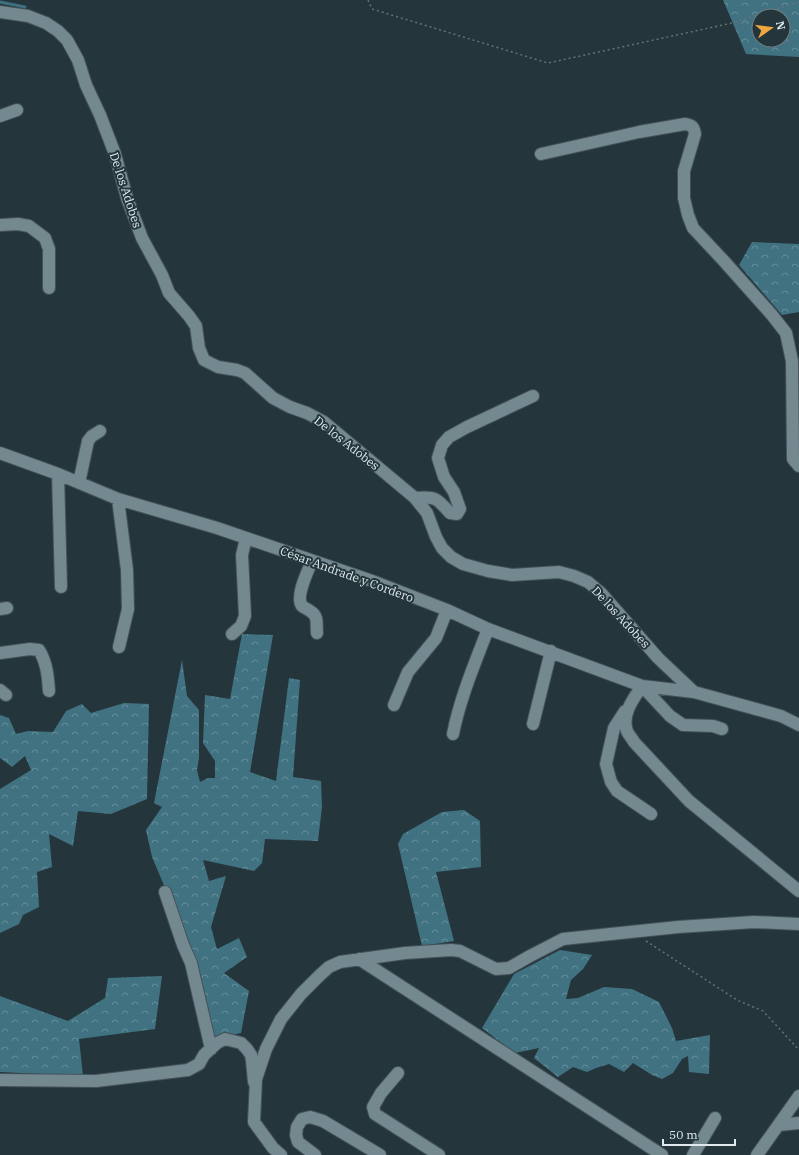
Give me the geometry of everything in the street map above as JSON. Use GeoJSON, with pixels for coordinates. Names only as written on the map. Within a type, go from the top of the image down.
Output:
{"type":"FeatureCollection","features":[{"type":"Feature","properties":{"kind":"street","name":"De los Adobes"},"geometry":{"type":"LineString","coordinates":[[0,12],[28,16],[46,22],[58,30],[67,40],[78,60],[86,85],[100,115],[115,154],[126,198],[142,238],[162,275],[169,293],[196,326],[199,348],[204,360],[218,367],[245,373],[273,398],[290,408],[307,412],[324,422],[415,498],[427,513],[436,538],[451,558],[463,564],[488,571],[512,575],[559,572],[588,582],[600,593],[658,658],[694,692]]}},
{"type":"Feature","properties":{"kind":"street"},"geometry":{"type":"LineString","coordinates":[[0,116],[17,110]]}},
{"type":"Feature","properties":{"kind":"street"},"geometry":{"type":"LineString","coordinates":[[541,154],[639,132],[685,124],[690,124],[694,128],[695,134],[684,171],[683,181],[684,198],[688,216],[693,228],[728,265],[786,333],[792,361],[793,459],[799,466]]}},
{"type":"Feature","properties":{"kind":"street"},"geometry":{"type":"LineString","coordinates":[[0,225],[18,224],[29,226],[45,238],[49,249],[49,288]]}},
{"type":"Feature","properties":{"kind":"street"},"geometry":{"type":"LineString","coordinates":[[415,498],[430,497],[440,501],[450,514],[457,514],[460,509],[458,502],[444,477],[438,458],[442,445],[449,437],[467,427],[533,396]]}},
{"type":"Feature","properties":{"kind":"street"},"geometry":{"type":"LineString","coordinates":[[79,483],[88,441],[92,436],[100,431]]}},
{"type":"Feature","properties":{"kind":"street","name":"César Andrade y Cordero"},"geometry":{"type":"LineString","coordinates":[[0,453],[58,474],[118,499],[217,528],[375,582],[447,610],[488,629],[551,651],[642,686],[694,692],[781,716],[799,725]]}},
{"type":"Feature","properties":{"kind":"street"},"geometry":{"type":"LineString","coordinates":[[58,474],[61,587]]}},
{"type":"Feature","properties":{"kind":"street"},"geometry":{"type":"LineString","coordinates":[[118,499],[127,570],[128,609],[119,647]]}},
{"type":"Feature","properties":{"kind":"street"},"geometry":{"type":"LineString","coordinates":[[232,634],[240,626],[246,616],[242,555],[246,538]]}},
{"type":"Feature","properties":{"kind":"street"},"geometry":{"type":"LineString","coordinates":[[312,561],[303,583],[299,599],[302,606],[313,612],[316,616],[316,633]]}},
{"type":"Feature","properties":{"kind":"street"},"geometry":{"type":"LineString","coordinates":[[394,705],[408,672],[436,638],[447,610]]}},
{"type":"Feature","properties":{"kind":"street"},"geometry":{"type":"LineString","coordinates":[[453,734],[455,721],[471,673],[488,629]]}},
{"type":"Feature","properties":{"kind":"street"},"geometry":{"type":"LineString","coordinates":[[0,653],[30,649],[39,650],[44,657],[48,674],[49,691]]}},
{"type":"Feature","properties":{"kind":"street"},"geometry":{"type":"LineString","coordinates":[[534,724],[551,651]]}},
{"type":"Feature","properties":{"kind":"street"},"geometry":{"type":"LineString","coordinates":[[651,814],[618,792],[611,782],[606,764],[614,728],[642,686],[670,716],[683,725],[713,726],[722,729]]}},
{"type":"Feature","properties":{"kind":"street"},"geometry":{"type":"LineString","coordinates":[[630,703],[625,721],[627,731],[634,742],[689,801],[799,891]]}},
{"type":"Feature","properties":{"kind":"street"},"geometry":{"type":"LineString","coordinates":[[165,892],[192,963],[211,1049]]}},
{"type":"Feature","properties":{"kind":"street"},"geometry":{"type":"LineString","coordinates":[[281,1155],[272,1148],[254,1122],[256,1079],[266,1049],[281,1019],[301,994],[320,975],[340,962],[405,953],[451,950],[460,951],[496,969],[509,968],[563,939],[631,931],[754,922],[799,924]]}},
{"type":"Feature","properties":{"kind":"street"},"geometry":{"type":"LineString","coordinates":[[359,959],[662,1155]]}},
{"type":"Feature","properties":{"kind":"street"},"geometry":{"type":"LineString","coordinates":[[0,1080],[96,1081],[188,1070],[199,1064],[204,1055],[217,1043],[225,1039],[241,1043],[251,1056],[255,1089]]}},
{"type":"Feature","properties":{"kind":"street"},"geometry":{"type":"LineString","coordinates":[[398,1072],[372,1107],[375,1114],[439,1155]]}},
{"type":"Feature","properties":{"kind":"street"},"geometry":{"type":"LineString","coordinates":[[764,1152],[779,1124],[799,1096]]}},
{"type":"Feature","properties":{"kind":"street"},"geometry":{"type":"LineString","coordinates":[[314,1155],[298,1142],[296,1135],[297,1127],[302,1119],[310,1117],[323,1121],[380,1155]]}},
{"type":"Feature","properties":{"kind":"street"},"geometry":{"type":"LineString","coordinates":[[693,1155],[715,1118]]}},
{"type":"Feature","properties":{"kind":"street"},"geometry":{"type":"LineString","coordinates":[[779,1124],[799,1123]]}},
{"type":"Feature","properties":{"kind":"path"},"geometry":{"type":"LineString","coordinates":[[368,0],[372,9],[548,63],[732,23],[799,2]]}},
{"type":"Feature","properties":{"kind":"path"},"geometry":{"type":"LineString","coordinates":[[631,931],[737,1000],[763,1011],[799,1050]]}},
{"type":"Feature","properties":{"kind":"green space"},"geometry":{"type":"Polygon","coordinates":[[[723,0],[799,0],[799,57],[746,54],[723,0]]]}},
{"type":"Feature","properties":{"kind":"green space"},"geometry":{"type":"Polygon","coordinates":[[[752,242],[799,244],[799,312],[782,315],[739,265],[752,242]]]}},
{"type":"Feature","properties":{"kind":"green space"},"geometry":{"type":"Polygon","coordinates":[[[242,634],[273,635],[250,772],[276,781],[289,678],[300,680],[293,777],[321,781],[322,807],[318,841],[265,839],[262,863],[254,871],[203,860],[209,881],[226,876],[211,927],[217,949],[239,938],[247,957],[224,973],[249,991],[241,1033],[212,1039],[194,956],[152,857],[146,830],[162,807],[154,803],[182,660],[187,696],[199,710],[199,758],[197,770],[200,782],[208,778],[215,778],[215,761],[203,743],[205,695],[230,699],[242,634]]]}},
{"type":"Feature","properties":{"kind":"green space"},"geometry":{"type":"Polygon","coordinates":[[[124,703],[149,704],[147,799],[111,814],[78,811],[73,846],[49,834],[52,867],[37,872],[39,907],[23,915],[19,924],[0,933],[0,789],[31,770],[25,756],[12,767],[0,758],[0,715],[9,718],[16,734],[28,731],[53,732],[66,711],[82,704],[91,713],[124,703]]]}},
{"type":"Feature","properties":{"kind":"green space"},"geometry":{"type":"Polygon","coordinates":[[[464,810],[480,821],[481,867],[436,872],[454,941],[422,946],[398,844],[403,834],[442,812],[464,810]]]}},
{"type":"Feature","properties":{"kind":"green space"},"geometry":{"type":"Polygon","coordinates":[[[560,950],[592,955],[583,969],[571,980],[566,999],[578,998],[604,987],[632,989],[659,1002],[672,1028],[676,1041],[710,1035],[709,1074],[689,1072],[688,1056],[682,1059],[673,1073],[662,1079],[652,1075],[633,1063],[624,1072],[609,1064],[587,1072],[573,1067],[558,1077],[534,1058],[539,1048],[515,1053],[482,1028],[514,974],[560,950]]]}},
{"type":"Feature","properties":{"kind":"green space"},"geometry":{"type":"Polygon","coordinates":[[[162,976],[155,1029],[79,1039],[83,1076],[0,1072],[0,996],[68,1021],[105,998],[108,978],[162,976]]]}},
{"type":"Feature","properties":{"kind":"waterway"},"geometry":{"type":"LineString","coordinates":[[0,2],[25,7]]}}]}
